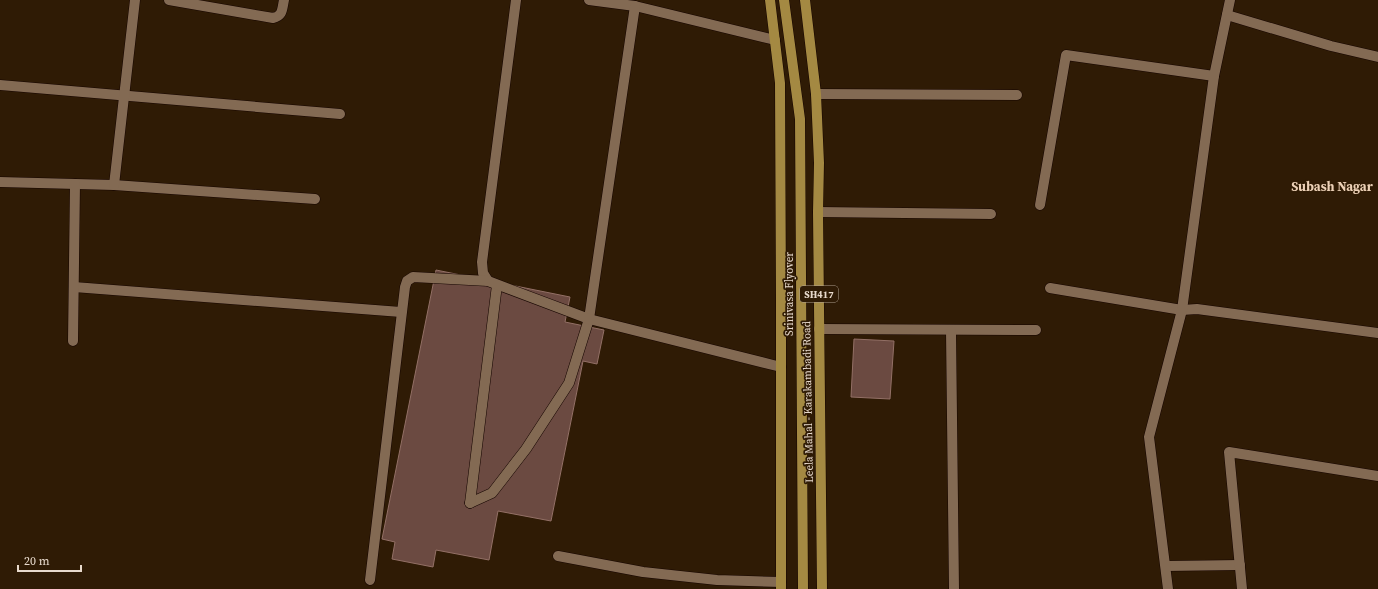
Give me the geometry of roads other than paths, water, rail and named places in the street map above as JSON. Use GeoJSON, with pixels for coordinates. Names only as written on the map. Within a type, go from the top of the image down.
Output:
{"type":"FeatureCollection","features":[{"type":"Feature","properties":{"kind":"main road"},"geometry":{"type":"LineString","coordinates":[[770,0],[780,83],[781,586]]}},
{"type":"Feature","properties":{"kind":"main road","name":"Srinivasa Flyover"},"geometry":{"type":"LineString","coordinates":[[784,0],[800,119],[803,589]]}},
{"type":"Feature","properties":{"kind":"main road","name":"Leela Mahal - Karakambadi Road"},"geometry":{"type":"LineString","coordinates":[[805,0],[816,94],[819,163],[818,212],[822,589]]}},
{"type":"Feature","properties":{"kind":"street"},"geometry":{"type":"LineString","coordinates":[[114,185],[136,0]]}},
{"type":"Feature","properties":{"kind":"street"},"geometry":{"type":"LineString","coordinates":[[168,0],[273,18],[282,14],[284,0]]}},
{"type":"Feature","properties":{"kind":"street"},"geometry":{"type":"LineString","coordinates":[[516,0],[482,262],[484,273],[493,283],[470,504],[492,494],[526,449],[569,383],[589,319],[635,6]]}},
{"type":"Feature","properties":{"kind":"street"},"geometry":{"type":"LineString","coordinates":[[589,0],[635,6],[775,40]]}},
{"type":"Feature","properties":{"kind":"street"},"geometry":{"type":"LineString","coordinates":[[1168,589],[1149,437],[1182,310],[1214,76],[1230,0]]}},
{"type":"Feature","properties":{"kind":"street"},"geometry":{"type":"LineString","coordinates":[[1227,14],[1331,46],[1378,56]]}},
{"type":"Feature","properties":{"kind":"street"},"geometry":{"type":"LineString","coordinates":[[1040,205],[1066,56],[1214,76]]}},
{"type":"Feature","properties":{"kind":"street"},"geometry":{"type":"LineString","coordinates":[[0,85],[340,114]]}},
{"type":"Feature","properties":{"kind":"street"},"geometry":{"type":"LineString","coordinates":[[816,94],[1017,95]]}},
{"type":"Feature","properties":{"kind":"street"},"geometry":{"type":"LineString","coordinates":[[0,182],[114,185],[315,199]]}},
{"type":"Feature","properties":{"kind":"street"},"geometry":{"type":"LineString","coordinates":[[73,341],[75,184]]}},
{"type":"Feature","properties":{"kind":"street"},"geometry":{"type":"LineString","coordinates":[[818,212],[991,214]]}},
{"type":"Feature","properties":{"kind":"street"},"geometry":{"type":"LineString","coordinates":[[370,580],[401,312],[407,281],[414,277],[493,283],[589,319],[781,367]]}},
{"type":"Feature","properties":{"kind":"street"},"geometry":{"type":"LineString","coordinates":[[74,287],[401,312]]}},
{"type":"Feature","properties":{"kind":"street"},"geometry":{"type":"LineString","coordinates":[[1050,288],[1182,310],[1197,309],[1378,333]]}},
{"type":"Feature","properties":{"kind":"street"},"geometry":{"type":"LineString","coordinates":[[819,329],[951,331],[1036,330]]}},
{"type":"Feature","properties":{"kind":"street"},"geometry":{"type":"LineString","coordinates":[[951,331],[954,589]]}},
{"type":"Feature","properties":{"kind":"street"},"geometry":{"type":"LineString","coordinates":[[1242,589],[1229,452],[1378,476]]}},
{"type":"Feature","properties":{"kind":"street"},"geometry":{"type":"LineString","coordinates":[[558,556],[643,572],[781,586]]}},
{"type":"Feature","properties":{"kind":"street"},"geometry":{"type":"LineString","coordinates":[[1166,566],[1240,565]]}},
{"type":"Feature","properties":{"kind":"district","name":"Subash Nagar"},"geometry":{"type":"Point","coordinates":[1332,186]}}]}
